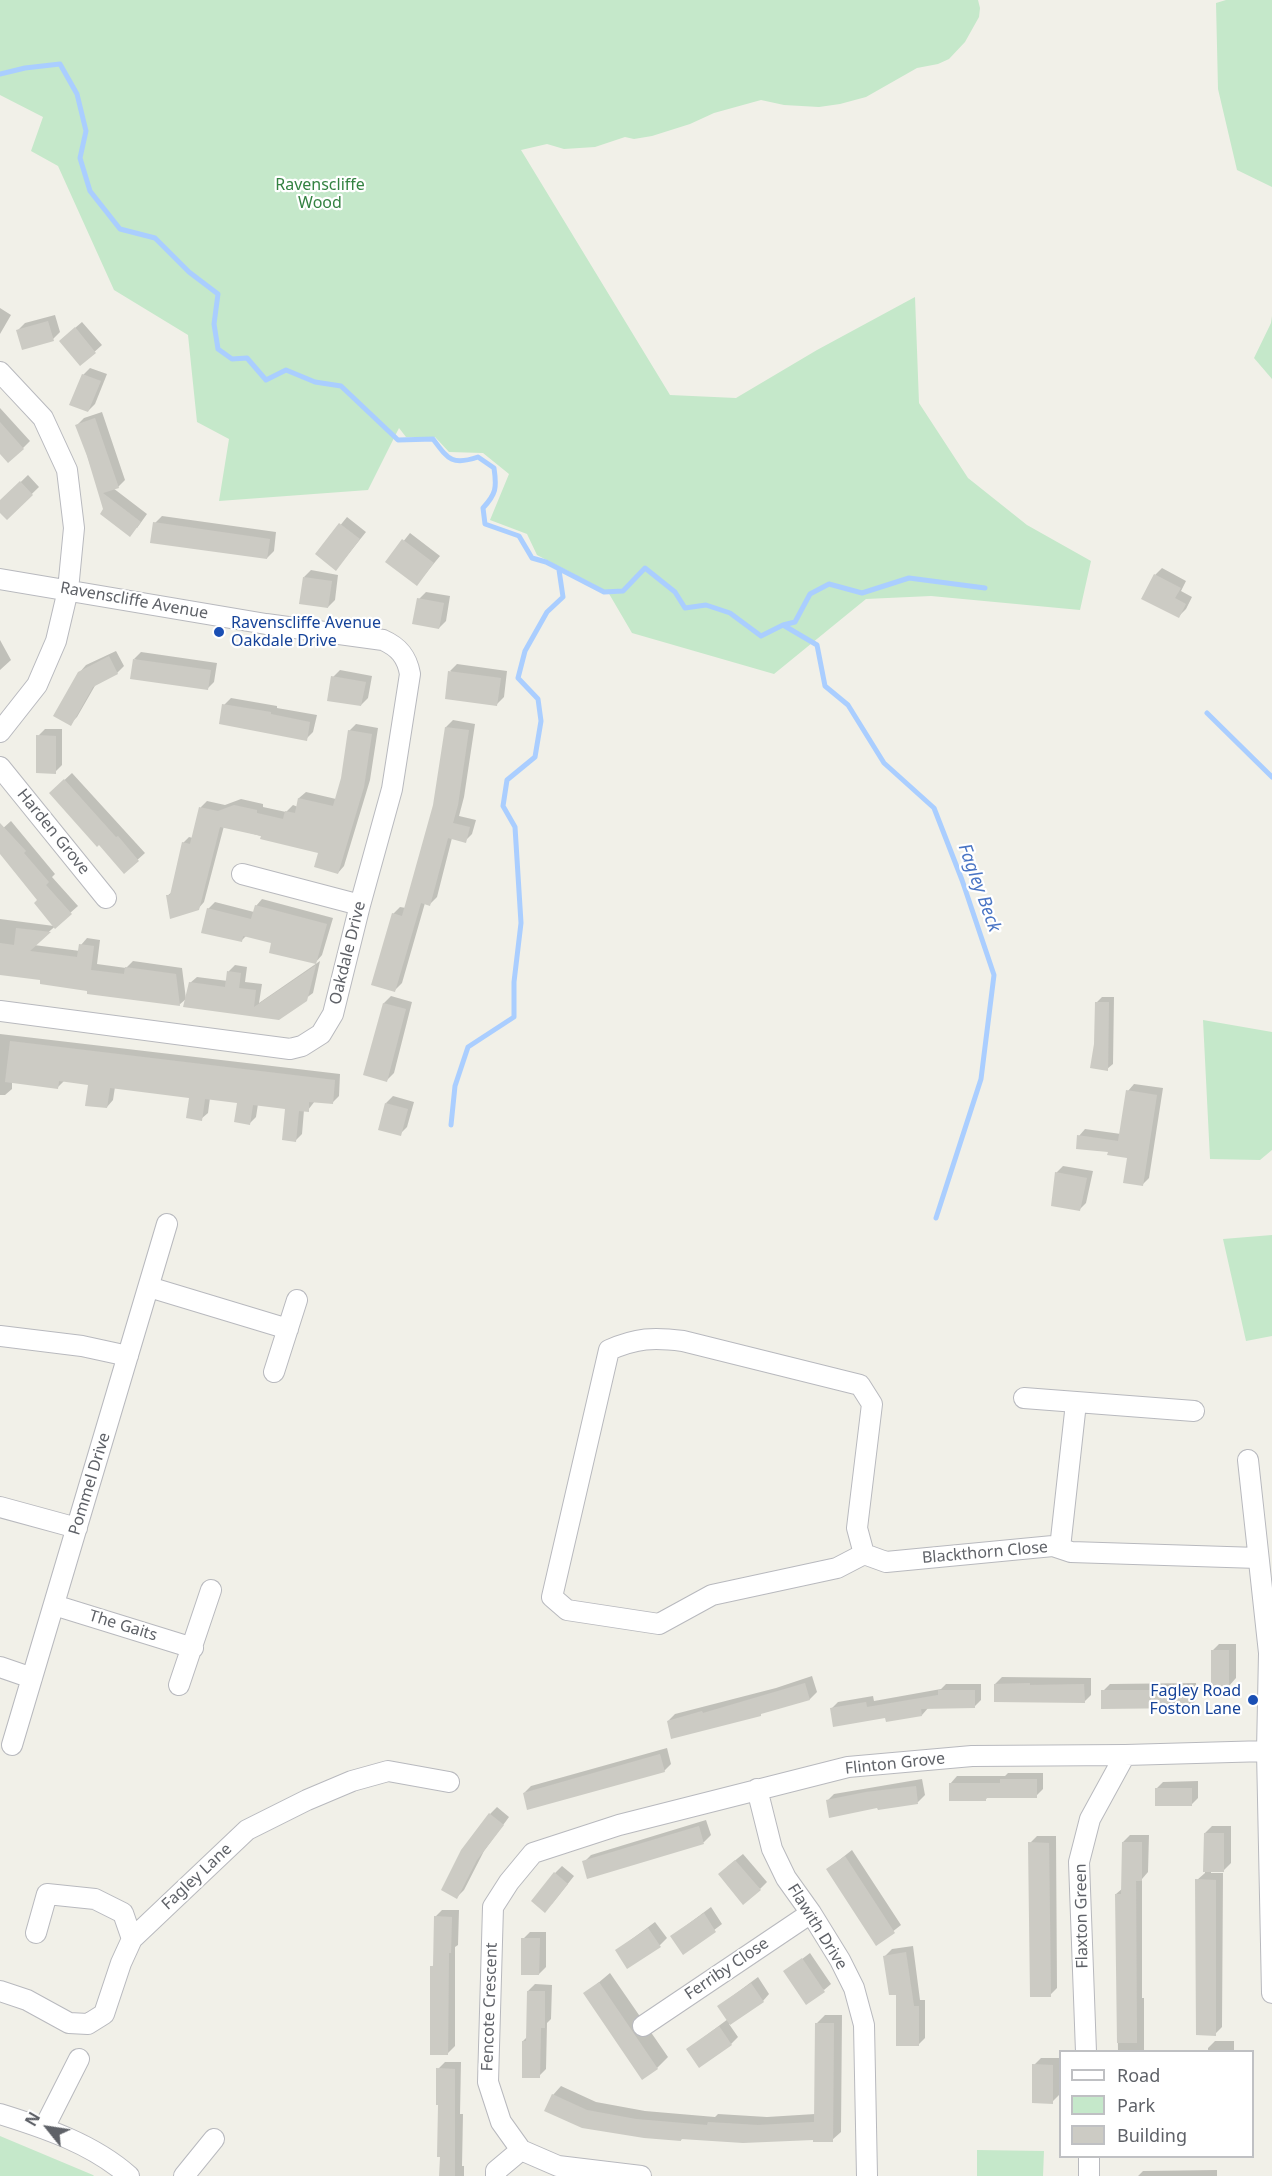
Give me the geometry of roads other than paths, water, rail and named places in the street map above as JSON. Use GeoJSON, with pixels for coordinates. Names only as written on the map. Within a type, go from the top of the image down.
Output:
{"type":"FeatureCollection","features":[{"type":"Feature","properties":{"kind":"street"},"geometry":{"type":"LineString","coordinates":[[0,372],[43,418],[67,470],[74,528],[68,590],[56,641],[38,685],[0,732]]}},
{"type":"Feature","properties":{"kind":"street","name":"Ravenscliffe Avenue"},"geometry":{"type":"LineString","coordinates":[[0,579],[266,624],[383,640],[404,656]]}},
{"type":"Feature","properties":{"kind":"street","name":"Oakdale Drive"},"geometry":{"type":"LineString","coordinates":[[0,1011],[290,1049],[302,1046],[321,1034],[333,1014],[392,789],[410,674],[404,656]]}},
{"type":"Feature","properties":{"kind":"street","name":"Harden Grove"},"geometry":{"type":"LineString","coordinates":[[0,767],[106,898]]}},
{"type":"Feature","properties":{"kind":"street"},"geometry":{"type":"LineString","coordinates":[[242,874],[360,905]]}},
{"type":"Feature","properties":{"kind":"street","name":"Pommel Drive"},"geometry":{"type":"LineString","coordinates":[[12,1745],[168,1224]]}},
{"type":"Feature","properties":{"kind":"street"},"geometry":{"type":"LineString","coordinates":[[149,1287],[288,1329]]}},
{"type":"Feature","properties":{"kind":"street"},"geometry":{"type":"LineString","coordinates":[[274,1372],[297,1300]]}},
{"type":"Feature","properties":{"kind":"street"},"geometry":{"type":"LineString","coordinates":[[0,1336],[82,1346],[128,1356]]}},
{"type":"Feature","properties":{"kind":"street"},"geometry":{"type":"LineString","coordinates":[[657,1337],[682,1341],[860,1385],[872,1404],[857,1528],[864,1554],[837,1568],[712,1595],[659,1624],[567,1610],[552,1597],[609,1350],[624,1344],[657,1337]]}},
{"type":"Feature","properties":{"kind":"street"},"geometry":{"type":"LineString","coordinates":[[1024,1398],[1194,1411]]}},
{"type":"Feature","properties":{"kind":"street"},"geometry":{"type":"LineString","coordinates":[[1060,1548],[1076,1403]]}},
{"type":"Feature","properties":{"kind":"street"},"geometry":{"type":"LineString","coordinates":[[1248,1460],[1270,1653],[1267,1751],[1272,1993]]}},
{"type":"Feature","properties":{"kind":"street"},"geometry":{"type":"LineString","coordinates":[[0,1507],[77,1528]]}},
{"type":"Feature","properties":{"kind":"street","name":"Blackthorn Close"},"geometry":{"type":"LineString","coordinates":[[864,1554],[886,1562],[1053,1546],[1071,1552],[1258,1558]]}},
{"type":"Feature","properties":{"kind":"street"},"geometry":{"type":"LineString","coordinates":[[179,1685],[211,1590]]}},
{"type":"Feature","properties":{"kind":"street","name":"The Gaits"},"geometry":{"type":"LineString","coordinates":[[54,1605],[193,1648]]}},
{"type":"Feature","properties":{"kind":"street"},"geometry":{"type":"LineString","coordinates":[[0,1667],[32,1678]]}},
{"type":"Feature","properties":{"kind":"street","name":"Flinton Grove"},"geometry":{"type":"LineString","coordinates":[[533,1853],[619,1825],[848,1767],[972,1755],[1125,1755],[1267,1751]]}},
{"type":"Feature","properties":{"kind":"street","name":"Flaxton Green"},"geometry":{"type":"LineString","coordinates":[[1086,2050],[1079,1862],[1090,1819],[1125,1755]]}},
{"type":"Feature","properties":{"kind":"street","name":"Fagley Lane"},"geometry":{"type":"LineString","coordinates":[[0,1991],[27,2000],[69,2023],[88,2024],[104,2014],[121,1963],[132,1939],[247,1830],[307,1800],[352,1781],[388,1771],[449,1782]]}},
{"type":"Feature","properties":{"kind":"street","name":"Flawith Drive"},"geometry":{"type":"LineString","coordinates":[[758,1789],[772,1849],[786,1878],[811,1912],[854,1988],[864,2025],[867,2176]]}},
{"type":"Feature","properties":{"kind":"street","name":"Fencote Crescent"},"geometry":{"type":"LineString","coordinates":[[521,2150],[501,2122],[488,2082],[493,1907],[508,1882],[533,1853]]}},
{"type":"Feature","properties":{"kind":"street"},"geometry":{"type":"LineString","coordinates":[[36,1933],[47,1894],[95,1899],[123,1912],[132,1939]]}},
{"type":"Feature","properties":{"kind":"street","name":"Ferriby Close"},"geometry":{"type":"LineString","coordinates":[[643,2026],[811,1912]]}},
{"type":"Feature","properties":{"kind":"street"},"geometry":{"type":"LineString","coordinates":[[44,2128],[79,2059]]}},
{"type":"Feature","properties":{"kind":"street"},"geometry":{"type":"LineString","coordinates":[[0,2114],[44,2128],[110,2159],[129,2176]]}},
{"type":"Feature","properties":{"kind":"street"},"geometry":{"type":"LineString","coordinates":[[184,2176],[214,2139]]}},
{"type":"Feature","properties":{"kind":"street"},"geometry":{"type":"LineString","coordinates":[[495,2176],[496,2171],[521,2150],[558,2166],[641,2176]]}},
{"type":"Feature","properties":{"kind":"street"},"geometry":{"type":"LineString","coordinates":[[1089,2158],[1089,2176]]}},
{"type":"Feature","properties":{"kind":"waterway","name":"Fagley Beck"},"geometry":{"type":"LineString","coordinates":[[0,74],[25,68],[60,64],[77,94],[86,131],[80,158],[90,191],[120,229],[155,238],[189,272],[218,294],[214,324],[218,349],[232,359],[247,358],[266,380],[286,370],[315,382],[341,386],[398,440],[433,439],[447,456],[456,461],[478,457],[494,468],[495,475],[493,494],[483,508],[485,524],[519,536],[532,558],[546,562],[604,592],[623,591],[645,568],[675,592],[685,608],[706,605],[730,613],[761,636],[783,625],[817,645],[825,686],[848,705],[884,763],[934,808],[962,880],[994,975],[981,1079],[936,1218]]}},
{"type":"Feature","properties":{"kind":"waterway","name":"Fagley Beck"},"geometry":{"type":"LineString","coordinates":[[451,1125],[455,1086],[468,1047],[514,1017],[514,982],[521,923],[515,827],[503,806],[507,780],[535,757],[541,721],[538,699],[518,678],[525,651],[547,612],[563,597],[559,570]]}},
{"type":"Feature","properties":{"kind":"waterway","name":"Fagley Beck"},"geometry":{"type":"LineString","coordinates":[[783,625],[795,622],[810,594],[829,584],[862,593],[909,578],[985,588]]}},
{"type":"Feature","properties":{"kind":"waterway","name":"Fagley Beck"},"geometry":{"type":"LineString","coordinates":[[1207,713],[1272,777]]}},
{"type":"Feature","properties":{"kind":"place","name":"Ravenscliffe Avenue Oakdale Drive"},"geometry":{"type":"Point","coordinates":[219,632]}},
{"type":"Feature","properties":{"kind":"place","name":"Fagley Road Foston Lane"},"geometry":{"type":"Point","coordinates":[1253,1700]}},
{"type":"Feature","properties":{"kind":"park label","name":"Ravenscliffe Wood"},"geometry":{"type":"Point","coordinates":[320,194]}}]}
